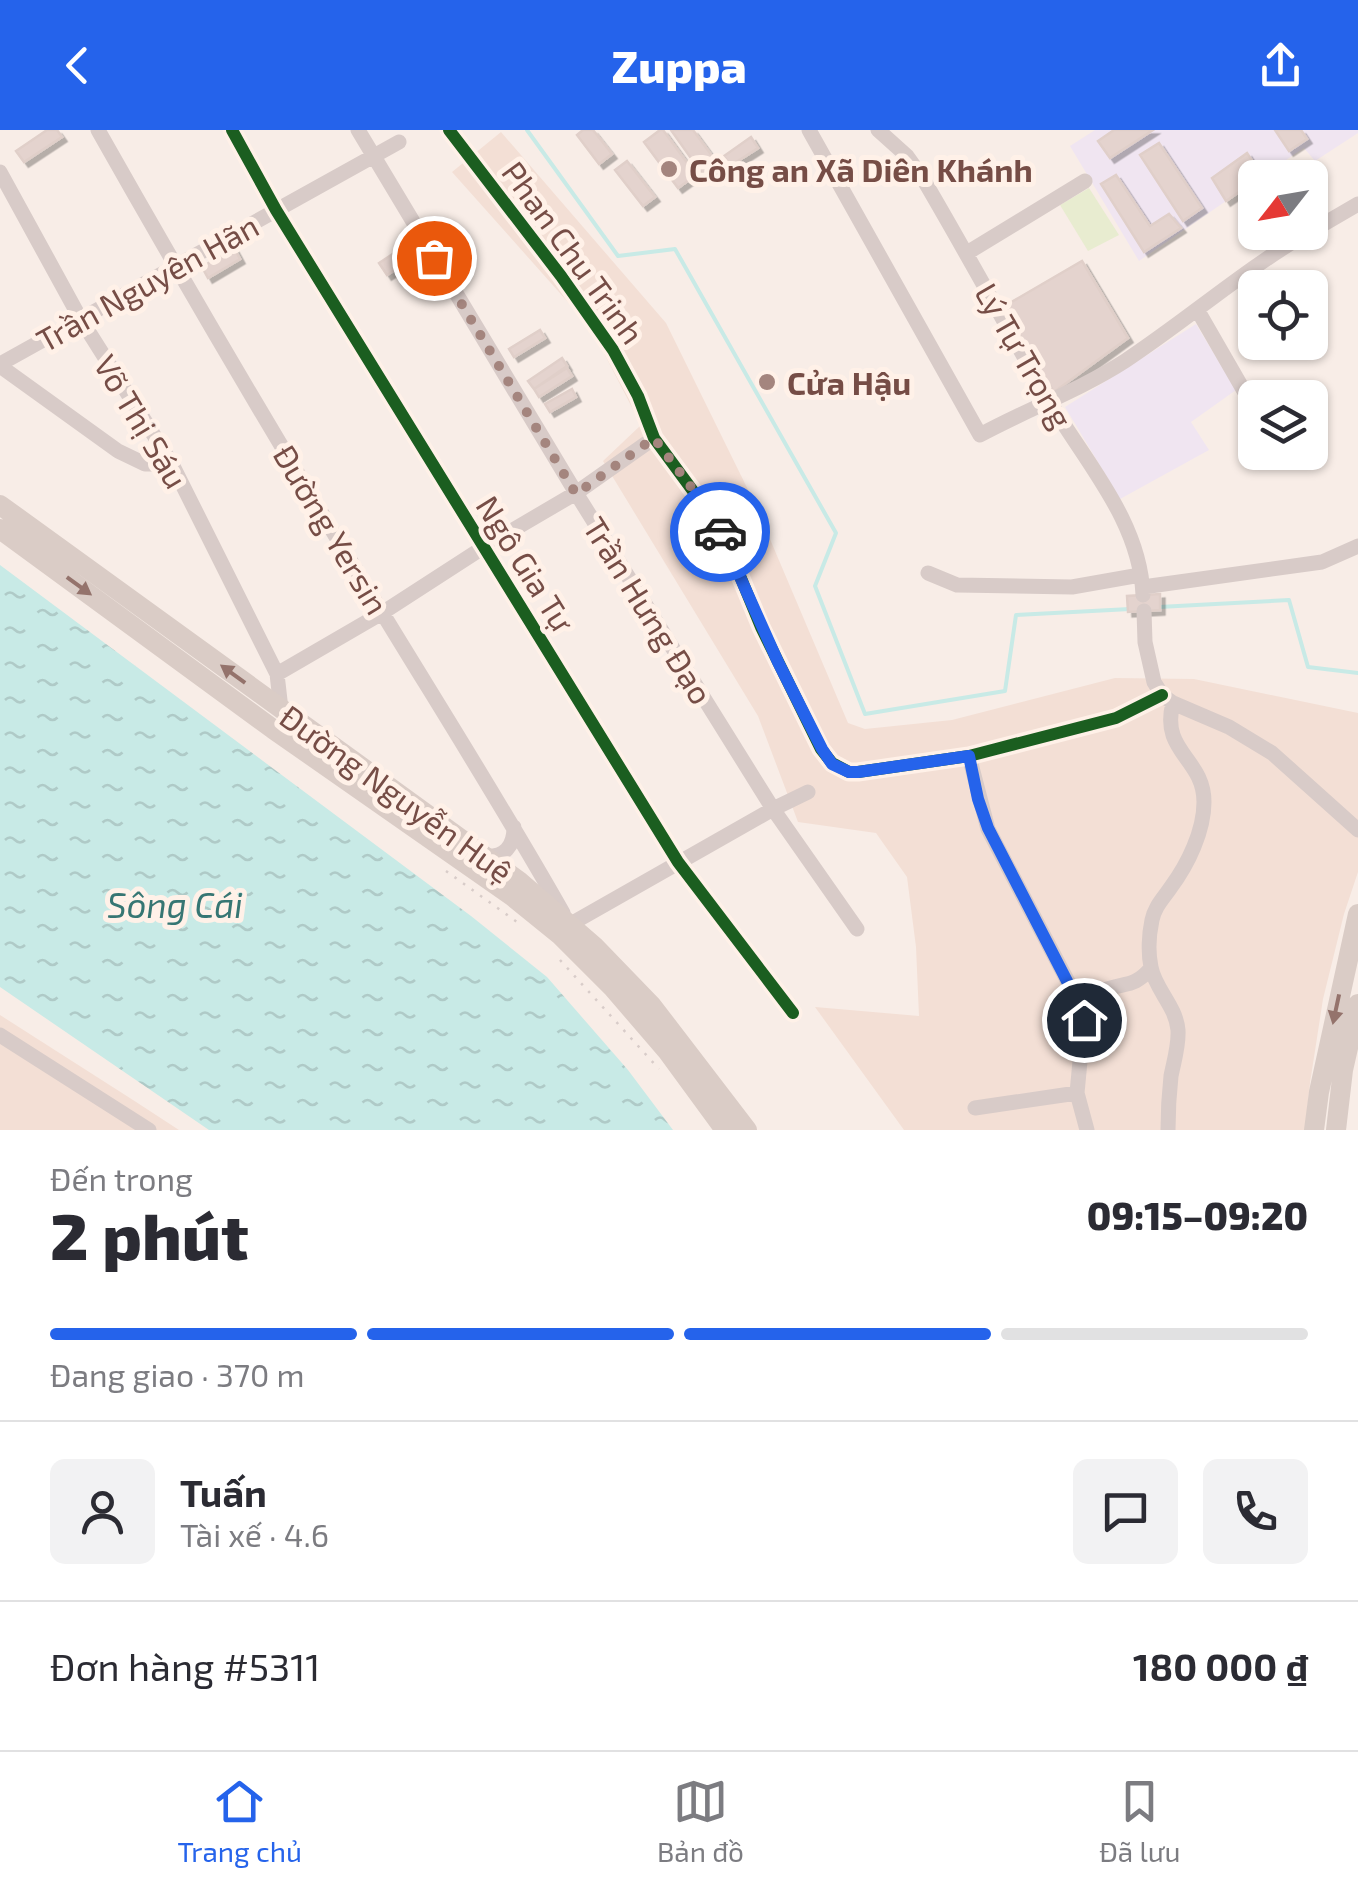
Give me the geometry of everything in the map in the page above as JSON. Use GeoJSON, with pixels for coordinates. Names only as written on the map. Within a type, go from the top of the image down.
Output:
{"type":"FeatureCollection","features":[{"type":"Feature","properties":{"kind":"main road","name":"Đường Nguyễn Huệ"},"geometry":{"type":"LineString","coordinates":[[0,506],[560,936],[640,1018],[725,1130]]}},
{"type":"Feature","properties":{"kind":"main road","name":"Đường Nguyễn Huệ"},"geometry":{"type":"LineString","coordinates":[[0,528],[519,881],[560,936],[624,976],[652,1006],[747,1130]]}},
{"type":"Feature","properties":{"kind":"main road"},"geometry":{"type":"LineString","coordinates":[[1314,1130],[1318,1092],[1358,914]]}},
{"type":"Feature","properties":{"kind":"main road"},"geometry":{"type":"LineString","coordinates":[[1336,1130],[1343,1070],[1358,1004]]}},
{"type":"Feature","properties":{"kind":"street","name":"Đường Yersin"},"geometry":{"type":"LineString","coordinates":[[98,130],[174,266],[514,827],[560,936]]}},
{"type":"Feature","properties":{"kind":"street","name":"Ngô Gia Tự"},"geometry":{"type":"LineString","coordinates":[[232,130],[276,210],[678,862],[792,1013]]}},
{"type":"Feature","properties":{"kind":"street","name":"Trần Hưng Đạo"},"geometry":{"type":"LineString","coordinates":[[358,130],[576,494],[772,810],[858,929]]}},
{"type":"Feature","properties":{"kind":"street","name":"Phan Chu Trinh"},"geometry":{"type":"LineString","coordinates":[[449,130],[613,350],[638,396],[654,438],[726,542],[762,627],[832,764],[849,772],[880,771],[969,756]]}},
{"type":"Feature","properties":{"kind":"street"},"geometry":{"type":"LineString","coordinates":[[809,130],[980,435],[1121,364],[1278,250]]}},
{"type":"Feature","properties":{"kind":"street","name":"Lý Tự Trọng"},"geometry":{"type":"LineString","coordinates":[[878,130],[907,156],[967,253],[1049,401],[1121,516],[1132,542],[1154,682],[1168,699],[1170,730],[1199,778],[1204,805],[1182,870],[1154,914],[1151,968]]}},
{"type":"Feature","properties":{"kind":"street","name":"Trần Nguyên Hãn"},"geometry":{"type":"LineString","coordinates":[[0,365],[399,142]]}},
{"type":"Feature","properties":{"kind":"street","name":"Võ Thị Sáu"},"geometry":{"type":"LineString","coordinates":[[0,172],[80,318],[172,464],[278,674]]}},
{"type":"Feature","properties":{"kind":"street"},"geometry":{"type":"LineString","coordinates":[[967,253],[1085,181]]}},
{"type":"Feature","properties":{"kind":"street"},"geometry":{"type":"LineString","coordinates":[[1328,221],[1358,204]]}},
{"type":"Feature","properties":{"kind":"street"},"geometry":{"type":"LineString","coordinates":[[1198,310],[1238,380]]}},
{"type":"Feature","properties":{"kind":"street"},"geometry":{"type":"LineString","coordinates":[[0,365],[118,451],[145,464],[172,464]]}},
{"type":"Feature","properties":{"kind":"street"},"geometry":{"type":"LineString","coordinates":[[277,719],[278,674],[576,494],[654,438]]}},
{"type":"Feature","properties":{"kind":"street"},"geometry":{"type":"LineString","coordinates":[[928,573],[957,584],[1142,592],[1322,562],[1358,546]]}},
{"type":"Feature","properties":{"kind":"street"},"geometry":{"type":"LineString","coordinates":[[1088,1130],[1077,1093],[1084,1020],[1081,1003],[988,828],[969,756],[1116,718],[1168,699],[1229,726],[1272,753],[1358,830]]}},
{"type":"Feature","properties":{"kind":"street"},"geometry":{"type":"LineString","coordinates":[[560,936],[678,862],[808,792]]}},
{"type":"Feature","properties":{"kind":"street"},"geometry":{"type":"LineString","coordinates":[[484,856],[494,857],[510,846],[514,827]]}},
{"type":"Feature","properties":{"kind":"street"},"geometry":{"type":"LineString","coordinates":[[1081,1003],[1104,990],[1135,983],[1151,968],[1178,1030],[1168,1130]]}},
{"type":"Feature","properties":{"kind":"street"},"geometry":{"type":"LineString","coordinates":[[0,1035],[149,1130]]}},
{"type":"Feature","properties":{"kind":"street"},"geometry":{"type":"LineString","coordinates":[[975,1108],[1077,1093]]}},
{"type":"Feature","properties":{"kind":"path"},"geometry":{"type":"LineString","coordinates":[[447,872],[520,925]]}},
{"type":"Feature","properties":{"kind":"path"},"geometry":{"type":"LineString","coordinates":[[560,936],[666,1077]]}},
{"type":"Feature","properties":{"kind":"shaded area"},"geometry":{"type":"Polygon","coordinates":[[[1095,130],[1358,130],[1317,160],[1304,148],[1286,160],[1238,160],[1238,193],[1139,261],[1070,146],[1095,130]]]}},
{"type":"Feature","properties":{"kind":"shaded area"},"geometry":{"type":"Polygon","coordinates":[[[501,132],[666,323],[756,506],[848,723],[865,729],[952,720],[1115,678],[1194,679],[1358,713],[1358,872],[1323,999],[1305,1130],[904,1130],[815,1007],[919,1016],[907,877],[876,833],[798,822],[758,716],[603,461],[641,425],[591,328],[452,172],[501,132]]]}},
{"type":"Feature","properties":{"kind":"shaded area"},"geometry":{"type":"Polygon","coordinates":[[[1196,324],[1236,390],[1191,422],[1209,450],[1120,499],[1065,407],[1196,324]]]}},
{"type":"Feature","properties":{"kind":"shaded area"},"geometry":{"type":"Polygon","coordinates":[[[0,1015],[133,1100],[179,1130],[0,1130],[0,1015]]]}},
{"type":"Feature","properties":{"kind":"green space"},"geometry":{"type":"Polygon","coordinates":[[[1089,188],[1119,235],[1088,251],[1060,205],[1089,188]]]}},
{"type":"Feature","properties":{"kind":"water","name":"Sông Cái"},"geometry":{"type":"Polygon","coordinates":[[[0,565],[471,916],[547,977],[628,1070],[673,1130],[209,1130],[0,987],[0,565]]]}},
{"type":"Feature","properties":{"kind":"building"},"geometry":{"type":"Polygon","coordinates":[[[47,130],[57,130],[62,137],[24,162],[16,151],[47,130]]]}},
{"type":"Feature","properties":{"kind":"building"},"geometry":{"type":"Polygon","coordinates":[[[593,130],[612,154],[599,164],[577,135],[593,130]]]}},
{"type":"Feature","properties":{"kind":"building"},"geometry":{"type":"Polygon","coordinates":[[[660,130],[696,175],[678,188],[644,142],[660,130]]]}},
{"type":"Feature","properties":{"kind":"building"},"geometry":{"type":"Polygon","coordinates":[[[671,130],[693,130],[718,164],[703,175],[671,130]]]}},
{"type":"Feature","properties":{"kind":"building"},"geometry":{"type":"Polygon","coordinates":[[[1114,130],[1153,130],[1110,158],[1098,141],[1114,130]]]}},
{"type":"Feature","properties":{"kind":"building"},"geometry":{"type":"Polygon","coordinates":[[[1275,130],[1301,130],[1307,139],[1289,151],[1275,130]]]}},
{"type":"Feature","properties":{"kind":"building"},"geometry":{"type":"Polygon","coordinates":[[[751,137],[758,148],[730,166],[724,156],[751,137]]]}},
{"type":"Feature","properties":{"kind":"building"},"geometry":{"type":"Polygon","coordinates":[[[1159,143],[1202,208],[1183,221],[1140,155],[1159,143]]]}},
{"type":"Feature","properties":{"kind":"building"},"geometry":{"type":"Polygon","coordinates":[[[1247,153],[1252,160],[1238,160],[1238,193],[1226,201],[1212,178],[1247,153]]]}},
{"type":"Feature","properties":{"kind":"building"},"geometry":{"type":"Polygon","coordinates":[[[627,161],[655,197],[643,206],[615,170],[627,161]]]}},
{"type":"Feature","properties":{"kind":"building"},"geometry":{"type":"Polygon","coordinates":[[[1116,175],[1150,226],[1169,214],[1181,228],[1144,252],[1101,184],[1116,175]]]}},
{"type":"Feature","properties":{"kind":"building"},"geometry":{"type":"Polygon","coordinates":[[[414,240],[422,252],[387,275],[379,263],[414,240]]]}},
{"type":"Feature","properties":{"kind":"building"},"geometry":{"type":"Polygon","coordinates":[[[234,248],[240,259],[208,278],[202,267],[234,248]]]}},
{"type":"Feature","properties":{"kind":"building"},"geometry":{"type":"Polygon","coordinates":[[[1082,261],[1128,338],[1054,392],[1003,307],[1082,261]]]}},
{"type":"Feature","properties":{"kind":"building"},"geometry":{"type":"Polygon","coordinates":[[[540,330],[545,338],[514,357],[509,349],[540,330]]]}},
{"type":"Feature","properties":{"kind":"building"},"geometry":{"type":"Polygon","coordinates":[[[562,358],[567,366],[534,389],[528,381],[562,358]]]}},
{"type":"Feature","properties":{"kind":"building"},"geometry":{"type":"Polygon","coordinates":[[[567,368],[572,376],[539,397],[534,389],[567,368]]]}},
{"type":"Feature","properties":{"kind":"building"},"geometry":{"type":"Polygon","coordinates":[[[572,389],[576,397],[550,412],[545,404],[572,389]]]}},
{"type":"Feature","properties":{"kind":"building"},"geometry":{"type":"Polygon","coordinates":[[[1160,594],[1160,610],[1128,612],[1127,596],[1160,594]]]}},
{"type":"Feature","properties":{"kind":"waterway"},"geometry":{"type":"LineString","coordinates":[[527,130],[618,256],[675,249],[836,533],[815,586],[865,714],[1005,691],[1016,615],[1130,609]]}},
{"type":"Feature","properties":{"kind":"waterway"},"geometry":{"type":"LineString","coordinates":[[1159,607],[1289,600],[1308,667],[1358,673]]}},
{"type":"Feature","properties":{"kind":"cycle path"},"geometry":{"type":"LineString","coordinates":[[232,130],[276,210],[678,862],[793,1013]]}},
{"type":"Feature","properties":{"kind":"cycle path"},"geometry":{"type":"LineString","coordinates":[[449,130],[613,350],[638,396],[654,438],[726,542],[761,627],[821,749],[832,763],[858,772],[969,756],[1116,718],[1162,695]]}},
{"type":"Feature","properties":{"kind":"way so far"},"geometry":{"type":"LineString","coordinates":[[434,258],[576,494],[654,438],[720,532]]}},
{"type":"Feature","properties":{"kind":"place","name":"Công an Xã Diên Khánh"},"geometry":{"type":"Point","coordinates":[669,169]}},
{"type":"Feature","properties":{"kind":"place","name":"Cửa Hậu"},"geometry":{"type":"Point","coordinates":[767,382]}},
{"type":"Feature","properties":{"kind":"route"},"geometry":{"type":"LineString","coordinates":[[720,532],[795,698],[832,764],[849,772],[880,771],[969,756],[988,828],[1081,1003],[1084,1020]]}}]}
